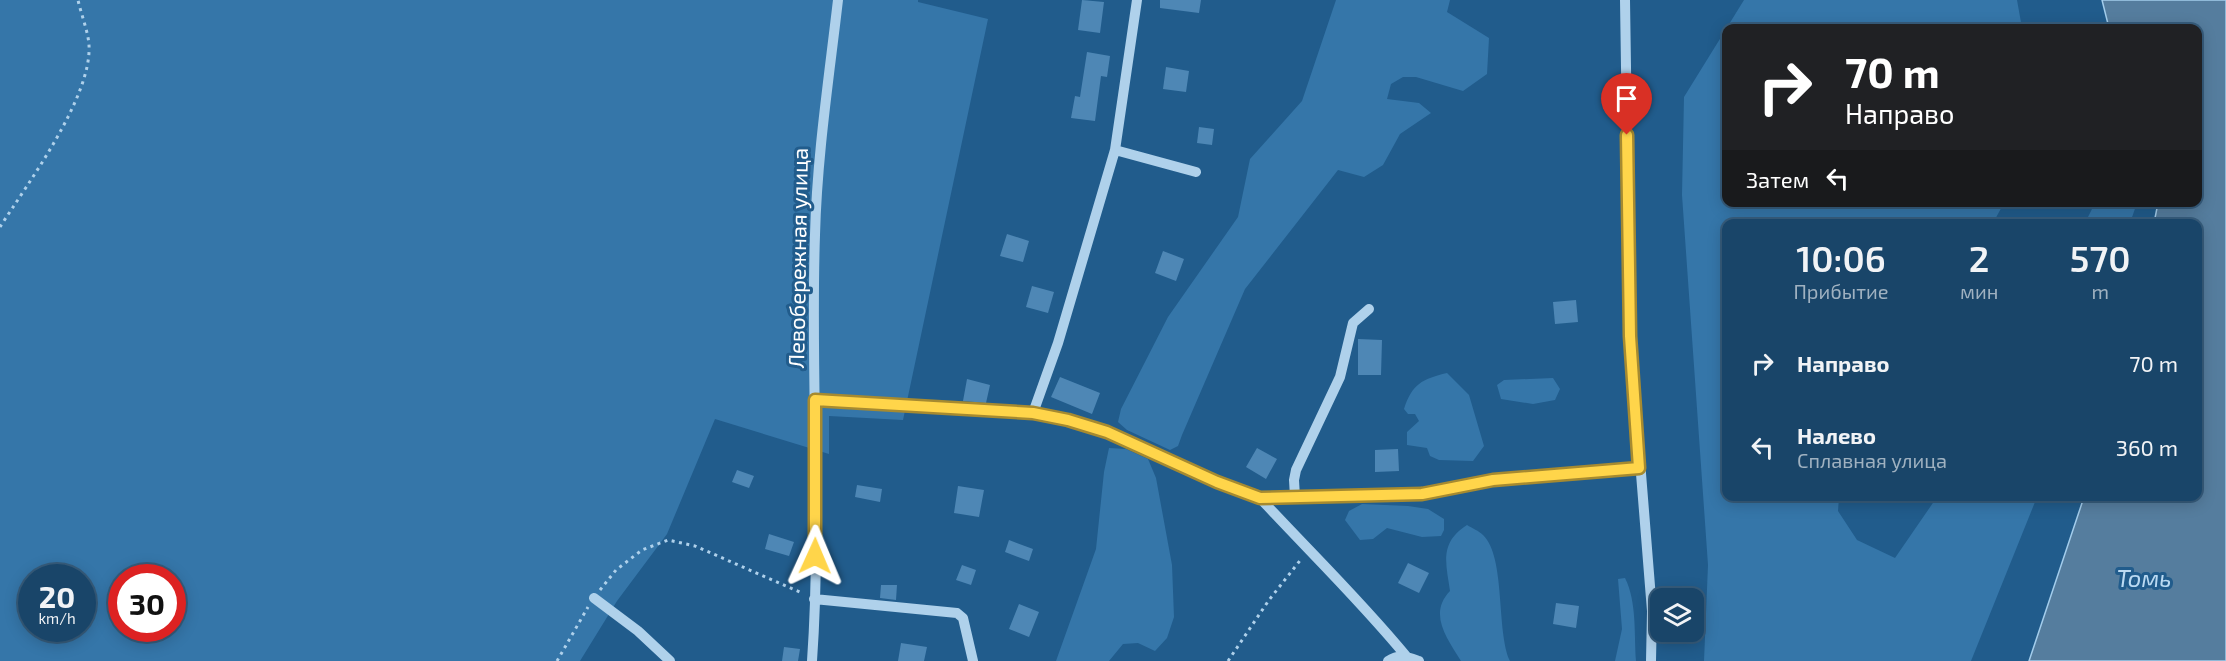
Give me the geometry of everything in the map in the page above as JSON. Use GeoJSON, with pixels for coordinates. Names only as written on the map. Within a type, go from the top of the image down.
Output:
{"type":"FeatureCollection","features":[{"type":"Feature","properties":{"kind":"street","name":"Левобережная улица"},"geometry":{"type":"LineString","coordinates":[[812,661],[814,236],[818,165],[838,0]]}},
{"type":"Feature","properties":{"kind":"street"},"geometry":{"type":"LineString","coordinates":[[1033,413],[1058,343],[1115,150],[1137,0]]}},
{"type":"Feature","properties":{"kind":"street"},"geometry":{"type":"LineString","coordinates":[[1625,0],[1630,336],[1652,611],[1651,661]]}},
{"type":"Feature","properties":{"kind":"street"},"geometry":{"type":"LineString","coordinates":[[1115,150],[1196,172]]}},
{"type":"Feature","properties":{"kind":"street"},"geometry":{"type":"LineString","coordinates":[[1295,497],[1296,471],[1340,377],[1353,322],[1369,309]]}},
{"type":"Feature","properties":{"kind":"street"},"geometry":{"type":"LineString","coordinates":[[815,400],[1033,413],[1068,420],[1107,432],[1260,498],[1422,494],[1493,480],[1639,468]]}},
{"type":"Feature","properties":{"kind":"street"},"geometry":{"type":"LineString","coordinates":[[1260,498],[1308,551],[1352,593],[1406,656]]}},
{"type":"Feature","properties":{"kind":"street"},"geometry":{"type":"LineString","coordinates":[[594,598],[639,631],[670,661]]}},
{"type":"Feature","properties":{"kind":"street"},"geometry":{"type":"LineString","coordinates":[[814,599],[957,613],[963,618],[973,661]]}},
{"type":"Feature","properties":{"kind":"street"},"geometry":{"type":"LineString","coordinates":[[1388,661],[1398,656],[1406,656],[1419,661]]}},
{"type":"Feature","properties":{"kind":"path"},"geometry":{"type":"LineString","coordinates":[[0,228],[52,144],[86,75],[89,45],[78,0]]}},
{"type":"Feature","properties":{"kind":"path"},"geometry":{"type":"LineString","coordinates":[[557,661],[594,598],[616,570],[642,550],[668,540],[695,546],[814,599]]}},
{"type":"Feature","properties":{"kind":"path"},"geometry":{"type":"LineString","coordinates":[[1228,661],[1269,600],[1308,551]]}},
{"type":"Feature","properties":{"kind":"shaded area"},"geometry":{"type":"Polygon","coordinates":[[[0,0],[918,0],[918,2],[988,19],[903,420],[829,416],[829,454],[715,419],[667,534],[617,601],[580,661],[0,661],[0,0]]]}},
{"type":"Feature","properties":{"kind":"shaded area"},"geometry":{"type":"Polygon","coordinates":[[[1336,0],[1450,0],[1447,12],[1489,38],[1487,74],[1463,91],[1416,77],[1403,77],[1391,84],[1387,99],[1419,103],[1431,113],[1400,134],[1383,165],[1364,177],[1338,170],[1245,289],[1178,446],[1170,450],[1127,430],[1118,422],[1121,409],[1168,317],[1238,217],[1250,159],[1302,101],[1336,0]]]}},
{"type":"Feature","properties":{"kind":"shaded area"},"geometry":{"type":"Polygon","coordinates":[[[1744,0],[2017,0],[2021,24],[1729,24],[1744,0]]]}},
{"type":"Feature","properties":{"kind":"shaded area"},"geometry":{"type":"Polygon","coordinates":[[[1722,35],[1722,207],[2002,207],[1995,219],[1722,219],[1722,501],[1839,501],[1838,511],[1857,540],[1895,558],[1934,501],[2035,501],[1971,661],[1704,661],[1708,565],[1682,195],[1684,97],[1722,35]]]}},
{"type":"Feature","properties":{"kind":"shaded area"},"geometry":{"type":"Polygon","coordinates":[[[2093,207],[2136,207],[2131,219],[2087,219],[2093,207]]]}},
{"type":"Feature","properties":{"kind":"shaded area"},"geometry":{"type":"Polygon","coordinates":[[[1447,373],[1469,395],[1484,446],[1473,461],[1439,460],[1430,456],[1427,448],[1407,445],[1407,432],[1419,421],[1415,414],[1408,414],[1404,409],[1407,401],[1419,384],[1447,373]]]}},
{"type":"Feature","properties":{"kind":"shaded area"},"geometry":{"type":"Polygon","coordinates":[[[1553,378],[1560,389],[1555,400],[1533,404],[1501,399],[1497,385],[1504,380],[1553,378]]]}},
{"type":"Feature","properties":{"kind":"shaded area"},"geometry":{"type":"Polygon","coordinates":[[[1109,448],[1126,449],[1148,459],[1156,478],[1172,565],[1174,617],[1167,638],[1155,651],[1138,643],[1123,644],[1109,661],[1056,661],[1096,549],[1104,472],[1109,448]]]}},
{"type":"Feature","properties":{"kind":"shaded area"},"geometry":{"type":"Polygon","coordinates":[[[1362,504],[1428,509],[1444,519],[1444,530],[1441,536],[1422,537],[1387,528],[1373,539],[1360,540],[1345,520],[1349,511],[1362,504]]]}},
{"type":"Feature","properties":{"kind":"shaded area"},"geometry":{"type":"Polygon","coordinates":[[[1467,525],[1483,535],[1495,560],[1503,632],[1510,661],[1461,661],[1442,626],[1440,608],[1450,591],[1446,554],[1452,539],[1467,525]]]}},
{"type":"Feature","properties":{"kind":"shaded area"},"geometry":{"type":"Polygon","coordinates":[[[1625,578],[1632,597],[1636,661],[1615,661],[1622,629],[1618,579],[1625,578]]]}},
{"type":"Feature","properties":{"kind":"water","name":"Томь"},"geometry":{"type":"Polygon","coordinates":[[[2102,0],[2226,0],[2226,661],[2029,661],[2083,501],[2202,501],[2202,219],[2155,219],[2157,207],[2202,207],[2202,24],[2108,24],[2102,0]]]}},
{"type":"Feature","properties":{"kind":"building"},"geometry":{"type":"Polygon","coordinates":[[[1082,0],[1104,2],[1100,33],[1078,30],[1082,0]]]}},
{"type":"Feature","properties":{"kind":"building"},"geometry":{"type":"Polygon","coordinates":[[[1160,0],[1201,0],[1199,13],[1160,8],[1160,0]]]}},
{"type":"Feature","properties":{"kind":"building"},"geometry":{"type":"Polygon","coordinates":[[[1087,52],[1110,56],[1107,77],[1101,76],[1095,121],[1071,118],[1075,96],[1080,97],[1087,52]]]}},
{"type":"Feature","properties":{"kind":"building"},"geometry":{"type":"Polygon","coordinates":[[[1166,67],[1189,71],[1186,92],[1163,89],[1166,67]]]}},
{"type":"Feature","properties":{"kind":"building"},"geometry":{"type":"Polygon","coordinates":[[[1199,127],[1214,129],[1212,145],[1197,143],[1199,127]]]}},
{"type":"Feature","properties":{"kind":"building"},"geometry":{"type":"Polygon","coordinates":[[[1007,234],[1029,241],[1023,262],[1000,256],[1007,234]]]}},
{"type":"Feature","properties":{"kind":"building"},"geometry":{"type":"Polygon","coordinates":[[[1163,251],[1184,259],[1176,281],[1155,273],[1163,251]]]}},
{"type":"Feature","properties":{"kind":"building"},"geometry":{"type":"Polygon","coordinates":[[[1032,286],[1054,292],[1048,313],[1026,307],[1032,286]]]}},
{"type":"Feature","properties":{"kind":"building"},"geometry":{"type":"Polygon","coordinates":[[[1576,300],[1578,322],[1555,324],[1553,302],[1576,300]]]}},
{"type":"Feature","properties":{"kind":"building"},"geometry":{"type":"Polygon","coordinates":[[[1358,339],[1382,340],[1381,375],[1358,375],[1358,339]]]}},
{"type":"Feature","properties":{"kind":"building"},"geometry":{"type":"Polygon","coordinates":[[[1060,377],[1100,393],[1092,414],[1051,397],[1060,377]]]}},
{"type":"Feature","properties":{"kind":"building"},"geometry":{"type":"Polygon","coordinates":[[[967,379],[990,385],[986,403],[963,401],[967,379]]]}},
{"type":"Feature","properties":{"kind":"building"},"geometry":{"type":"Polygon","coordinates":[[[1257,448],[1277,459],[1266,479],[1246,467],[1257,448]]]}},
{"type":"Feature","properties":{"kind":"building"},"geometry":{"type":"Polygon","coordinates":[[[1398,449],[1399,471],[1375,472],[1375,450],[1398,449]]]}},
{"type":"Feature","properties":{"kind":"building"},"geometry":{"type":"Polygon","coordinates":[[[737,470],[754,476],[749,488],[732,482],[737,470]]]}},
{"type":"Feature","properties":{"kind":"building"},"geometry":{"type":"Polygon","coordinates":[[[857,485],[882,489],[880,502],[855,497],[857,485]]]}},
{"type":"Feature","properties":{"kind":"building"},"geometry":{"type":"Polygon","coordinates":[[[958,486],[984,490],[979,517],[954,513],[958,486]]]}},
{"type":"Feature","properties":{"kind":"building"},"geometry":{"type":"Polygon","coordinates":[[[769,534],[794,542],[789,556],[765,549],[769,534]]]}},
{"type":"Feature","properties":{"kind":"building"},"geometry":{"type":"Polygon","coordinates":[[[1009,540],[1033,549],[1029,561],[1005,552],[1009,540]]]}},
{"type":"Feature","properties":{"kind":"building"},"geometry":{"type":"Polygon","coordinates":[[[1408,563],[1429,573],[1419,593],[1398,583],[1408,563]]]}},
{"type":"Feature","properties":{"kind":"building"},"geometry":{"type":"Polygon","coordinates":[[[962,565],[976,570],[971,585],[956,580],[962,565]]]}},
{"type":"Feature","properties":{"kind":"building"},"geometry":{"type":"Polygon","coordinates":[[[881,585],[897,585],[896,600],[880,598],[881,585]]]}},
{"type":"Feature","properties":{"kind":"building"},"geometry":{"type":"Polygon","coordinates":[[[1556,603],[1579,606],[1576,628],[1553,624],[1556,603]]]}},
{"type":"Feature","properties":{"kind":"building"},"geometry":{"type":"Polygon","coordinates":[[[1019,604],[1039,612],[1029,637],[1009,629],[1019,604]]]}},
{"type":"Feature","properties":{"kind":"building"},"geometry":{"type":"Polygon","coordinates":[[[901,643],[927,647],[924,661],[898,661],[901,643]]]}},
{"type":"Feature","properties":{"kind":"building"},"geometry":{"type":"Polygon","coordinates":[[[784,647],[800,649],[798,661],[782,661],[784,647]]]}},
{"type":"Feature","properties":{"kind":"route"},"geometry":{"type":"LineString","coordinates":[[815,556],[815,400],[1033,413],[1068,420],[1107,432],[1217,482],[1260,498],[1422,494],[1493,480],[1639,468],[1630,336],[1627,135]]}}]}
